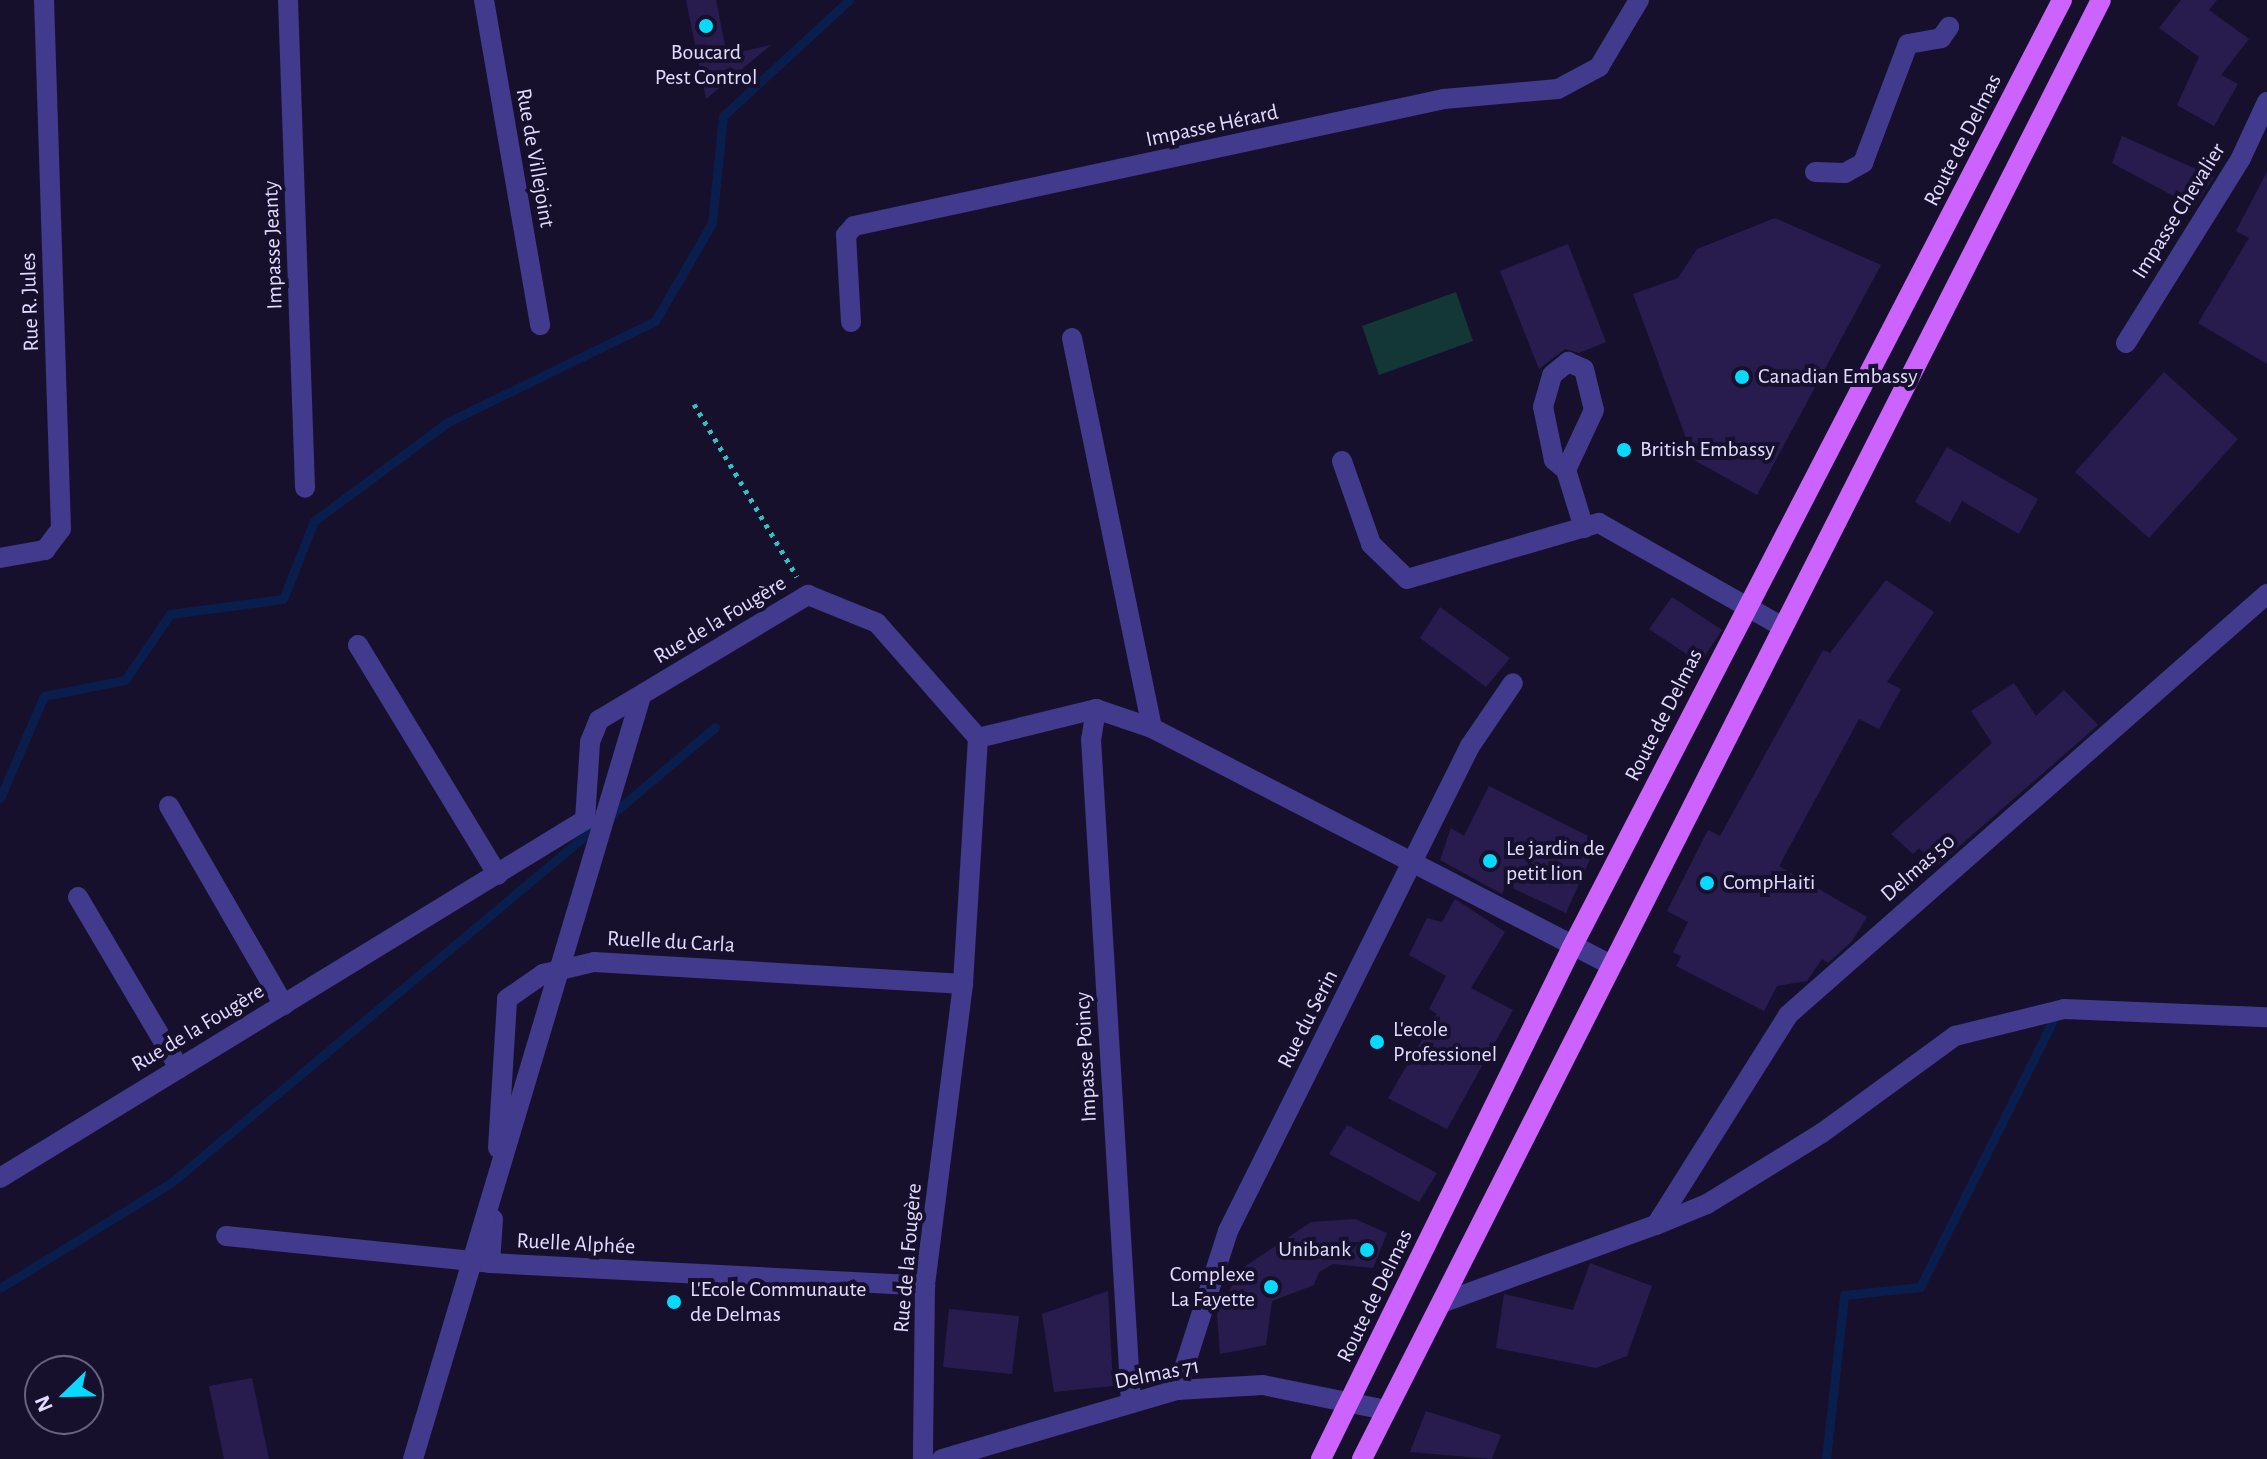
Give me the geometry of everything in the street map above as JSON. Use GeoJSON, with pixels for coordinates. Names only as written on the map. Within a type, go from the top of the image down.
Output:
{"type":"FeatureCollection","features":[{"type":"Feature","properties":{"kind":"main road","name":"Route de Delmas"},"geometry":{"type":"LineString","coordinates":[[1321,1459],[1572,947],[2062,0]]}},
{"type":"Feature","properties":{"kind":"main road"},"geometry":{"type":"LineString","coordinates":[[1362,1459],[2101,0]]}},
{"type":"Feature","properties":{"kind":"street","name":"Rue R. Jules"},"geometry":{"type":"LineString","coordinates":[[0,558],[45,550],[61,529],[44,0]]}},
{"type":"Feature","properties":{"kind":"street","name":"Impasse Jeanty"},"geometry":{"type":"LineString","coordinates":[[288,0],[305,488]]}},
{"type":"Feature","properties":{"kind":"street","name":"Rue de Villejoint"},"geometry":{"type":"LineString","coordinates":[[484,0],[540,325]]}},
{"type":"Feature","properties":{"kind":"street","name":"Impasse Hérard"},"geometry":{"type":"LineString","coordinates":[[851,322],[846,235],[854,226],[1444,99],[1558,89],[1599,67],[1639,0]]}},
{"type":"Feature","properties":{"kind":"street"},"geometry":{"type":"LineString","coordinates":[[1815,172],[1845,173],[1863,163],[1908,44],[1941,38],[1949,27]]}},
{"type":"Feature","properties":{"kind":"street","name":"Impasse Chevalier"},"geometry":{"type":"LineString","coordinates":[[2126,343],[2241,158],[2267,102]]}},
{"type":"Feature","properties":{"kind":"street"},"geometry":{"type":"LineString","coordinates":[[1072,338],[1152,728]]}},
{"type":"Feature","properties":{"kind":"street"},"geometry":{"type":"LineString","coordinates":[[1566,470],[1594,410],[1584,369],[1568,362],[1552,375],[1543,407],[1549,447],[1566,470],[1584,528]]}},
{"type":"Feature","properties":{"kind":"street"},"geometry":{"type":"LineString","coordinates":[[1342,461],[1371,544],[1407,579],[1599,523],[1783,627]]}},
{"type":"Feature","properties":{"kind":"street","name":"Delmas 50"},"geometry":{"type":"LineString","coordinates":[[1656,1225],[1788,1015],[2267,594]]}},
{"type":"Feature","properties":{"kind":"street","name":"Rue de la Fougère"},"geometry":{"type":"LineString","coordinates":[[0,1178],[585,820],[594,728],[808,595],[877,623],[978,738],[963,984],[925,1286],[923,1459]]}},
{"type":"Feature","properties":{"kind":"street"},"geometry":{"type":"LineString","coordinates":[[358,645],[498,875]]}},
{"type":"Feature","properties":{"kind":"street","name":"Rue du Serin"},"geometry":{"type":"LineString","coordinates":[[1177,1390],[1228,1231],[1470,746],[1513,683]]}},
{"type":"Feature","properties":{"kind":"street"},"geometry":{"type":"LineString","coordinates":[[413,1459],[641,696]]}},
{"type":"Feature","properties":{"kind":"street"},"geometry":{"type":"LineString","coordinates":[[978,738],[1096,709],[1152,728],[1411,867],[1611,965]]}},
{"type":"Feature","properties":{"kind":"street","name":"Impasse Poincy"},"geometry":{"type":"LineString","coordinates":[[1096,709],[1091,739],[1131,1402]]}},
{"type":"Feature","properties":{"kind":"street"},"geometry":{"type":"LineString","coordinates":[[169,806],[284,1005]]}},
{"type":"Feature","properties":{"kind":"street"},"geometry":{"type":"LineString","coordinates":[[78,897],[179,1068]]}},
{"type":"Feature","properties":{"kind":"street","name":"Ruelle du Carla"},"geometry":{"type":"LineString","coordinates":[[490,1263],[507,999],[543,974],[594,962],[963,984]]}},
{"type":"Feature","properties":{"kind":"street"},"geometry":{"type":"LineString","coordinates":[[1444,1302],[1707,1204],[1822,1133],[1955,1036],[2064,1009],[2267,1017]]}},
{"type":"Feature","properties":{"kind":"street","name":"Ruelle Alphée"},"geometry":{"type":"LineString","coordinates":[[226,1236],[490,1263],[925,1286]]}},
{"type":"Feature","properties":{"kind":"street","name":"Delmas 71"},"geometry":{"type":"LineString","coordinates":[[942,1459],[1177,1390],[1263,1385],[1386,1410]]}},
{"type":"Feature","properties":{"kind":"path"},"geometry":{"type":"LineString","coordinates":[[694,404],[808,595]]}},
{"type":"Feature","properties":{"kind":"green space"},"geometry":{"type":"Polygon","coordinates":[[[1456,292],[1473,341],[1379,375],[1362,326],[1456,292]]]}},
{"type":"Feature","properties":{"kind":"building","name":"Boucard Pest Control"},"geometry":{"type":"Polygon","coordinates":[[[686,0],[716,0],[727,55],[771,45],[706,99],[686,0]]]}},
{"type":"Feature","properties":{"kind":"building"},"geometry":{"type":"Polygon","coordinates":[[[2181,0],[2217,0],[2209,10],[2249,39],[2221,75],[2238,84],[2214,126],[2177,105],[2199,57],[2159,28],[2181,0]]]}},
{"type":"Feature","properties":{"kind":"building"},"geometry":{"type":"Polygon","coordinates":[[[2122,136],[2214,177],[2194,207],[2112,163],[2122,136]]]}},
{"type":"Feature","properties":{"kind":"building"},"geometry":{"type":"Polygon","coordinates":[[[2267,172],[2267,364],[2198,323],[2249,238],[2236,231],[2267,172]]]}},
{"type":"Feature","properties":{"kind":"building","name":"Canadian Embassy"},"geometry":{"type":"Polygon","coordinates":[[[1775,218],[1881,265],[1757,495],[1694,460],[1633,294],[1678,278],[1697,249],[1775,218]]]}},
{"type":"Feature","properties":{"kind":"building"},"geometry":{"type":"Polygon","coordinates":[[[1568,244],[1606,342],[1579,353],[1565,349],[1539,369],[1500,271],[1568,244]]]}},
{"type":"Feature","properties":{"kind":"building"},"geometry":{"type":"Polygon","coordinates":[[[2164,372],[2238,439],[2149,538],[2075,472],[2164,372]]]}},
{"type":"Feature","properties":{"kind":"building"},"geometry":{"type":"Polygon","coordinates":[[[1947,447],[2038,499],[2019,534],[1962,501],[1950,523],[1915,502],[1947,447]]]}},
{"type":"Feature","properties":{"kind":"building"},"geometry":{"type":"Polygon","coordinates":[[[1886,580],[1934,612],[1887,682],[1901,689],[1879,729],[1859,719],[1779,866],[1867,917],[1852,941],[1828,963],[1822,959],[1807,981],[1777,986],[1764,1011],[1676,966],[1681,956],[1673,952],[1688,922],[1667,911],[1708,830],[1720,836],[1823,650],[1830,653],[1886,580]]]}},
{"type":"Feature","properties":{"kind":"building"},"geometry":{"type":"Polygon","coordinates":[[[1672,597],[1722,630],[1700,663],[1649,629],[1672,597]]]}},
{"type":"Feature","properties":{"kind":"building"},"geometry":{"type":"Polygon","coordinates":[[[1440,607],[1510,658],[1486,687],[1420,638],[1440,607]]]}},
{"type":"Feature","properties":{"kind":"building"},"geometry":{"type":"Polygon","coordinates":[[[2014,683],[2036,716],[2064,690],[2098,725],[1938,865],[1919,848],[1913,854],[1891,834],[1992,743],[1971,711],[2014,683]]]}},
{"type":"Feature","properties":{"kind":"building"},"geometry":{"type":"Polygon","coordinates":[[[1489,786],[1598,841],[1566,913],[1506,885],[1502,894],[1440,860],[1451,828],[1464,836],[1489,786]]]}},
{"type":"Feature","properties":{"kind":"building"},"geometry":{"type":"Polygon","coordinates":[[[1455,899],[1505,932],[1471,988],[1513,1010],[1447,1129],[1388,1098],[1437,1014],[1429,1009],[1446,976],[1409,955],[1427,918],[1442,922],[1455,899]]]}},
{"type":"Feature","properties":{"kind":"building"},"geometry":{"type":"Polygon","coordinates":[[[1347,1125],[1437,1173],[1419,1202],[1329,1154],[1347,1125]]]}},
{"type":"Feature","properties":{"kind":"building","name":"Complexe La Fayette"},"geometry":{"type":"Polygon","coordinates":[[[1355,1219],[1387,1233],[1373,1268],[1333,1264],[1319,1272],[1314,1285],[1272,1301],[1266,1345],[1220,1354],[1217,1314],[1241,1269],[1311,1222],[1355,1219]]]}},
{"type":"Feature","properties":{"kind":"building"},"geometry":{"type":"Polygon","coordinates":[[[1590,1263],[1652,1286],[1627,1356],[1596,1368],[1496,1348],[1504,1294],[1573,1310],[1590,1263]]]}},
{"type":"Feature","properties":{"kind":"building"},"geometry":{"type":"Polygon","coordinates":[[[1108,1291],[1113,1386],[1054,1392],[1042,1314],[1108,1291]]]}},
{"type":"Feature","properties":{"kind":"building"},"geometry":{"type":"Polygon","coordinates":[[[949,1309],[1019,1316],[1012,1374],[943,1367],[949,1309]]]}},
{"type":"Feature","properties":{"kind":"building"},"geometry":{"type":"Polygon","coordinates":[[[252,1378],[269,1459],[224,1459],[209,1386],[252,1378]]]}},
{"type":"Feature","properties":{"kind":"building"},"geometry":{"type":"Polygon","coordinates":[[[1426,1411],[1501,1435],[1492,1459],[1410,1452],[1426,1411]]]}},
{"type":"Feature","properties":{"kind":"waterway"},"geometry":{"type":"LineString","coordinates":[[0,798],[44,696],[125,680],[170,614],[283,599],[314,521],[448,422],[655,321],[712,223],[723,116],[849,0]]}},
{"type":"Feature","properties":{"kind":"waterway"},"geometry":{"type":"LineString","coordinates":[[611,815],[715,727]]}},
{"type":"Feature","properties":{"kind":"waterway"},"geometry":{"type":"LineString","coordinates":[[0,1288],[172,1182],[599,824]]}},
{"type":"Feature","properties":{"kind":"waterway"},"geometry":{"type":"LineString","coordinates":[[1826,1459],[1844,1295],[1920,1287],[2056,1014]]}},
{"type":"Feature","properties":{"kind":"place","name":"Boucard Pest Control"},"geometry":{"type":"Point","coordinates":[706,26]}},
{"type":"Feature","properties":{"kind":"place","name":"Canadian Embassy"},"geometry":{"type":"Point","coordinates":[1742,377]}},
{"type":"Feature","properties":{"kind":"place","name":"British Embassy"},"geometry":{"type":"Point","coordinates":[1624,450]}},
{"type":"Feature","properties":{"kind":"place","name":"Le jardin de petit lion"},"geometry":{"type":"Point","coordinates":[1490,861]}},
{"type":"Feature","properties":{"kind":"place","name":"CompHaiti"},"geometry":{"type":"Point","coordinates":[1707,883]}},
{"type":"Feature","properties":{"kind":"place","name":"L'ecole Professionel"},"geometry":{"type":"Point","coordinates":[1377,1042]}},
{"type":"Feature","properties":{"kind":"place","name":"Unibank"},"geometry":{"type":"Point","coordinates":[1367,1250]}},
{"type":"Feature","properties":{"kind":"place","name":"Complexe La Fayette"},"geometry":{"type":"Point","coordinates":[1271,1287]}},
{"type":"Feature","properties":{"kind":"place","name":"L'Ecole Communaute de Delmas"},"geometry":{"type":"Point","coordinates":[674,1302]}}]}
